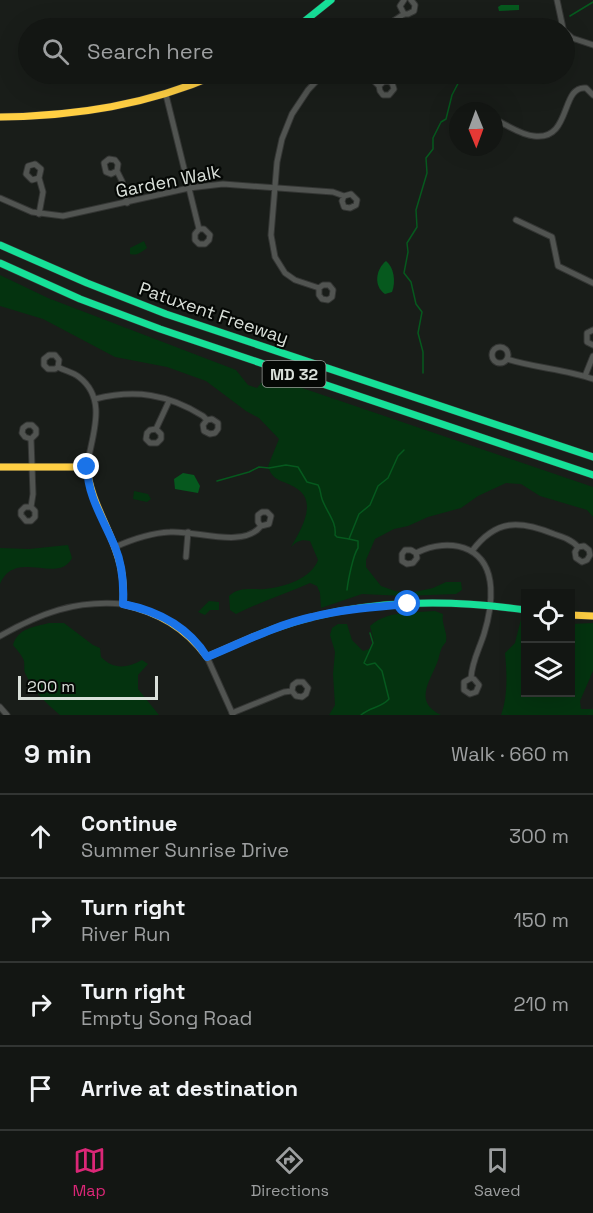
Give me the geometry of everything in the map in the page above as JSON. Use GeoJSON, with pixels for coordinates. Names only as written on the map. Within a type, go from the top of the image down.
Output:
{"type":"FeatureCollection","features":[{"type":"Feature","properties":{"kind":"main road"},"geometry":{"type":"LineString","coordinates":[[308,18],[331,0]]}},
{"type":"Feature","properties":{"kind":"main road"},"geometry":{"type":"LineString","coordinates":[[0,117],[44,117],[80,113],[166,95],[193,84]]}},
{"type":"Feature","properties":{"kind":"main road","name":"Patuxent Freeway"},"geometry":{"type":"LineString","coordinates":[[0,245],[166,314],[593,457]]}},
{"type":"Feature","properties":{"kind":"main road","name":"Patuxent Freeway"},"geometry":{"type":"LineString","coordinates":[[0,263],[80,299],[160,329],[593,475]]}},
{"type":"Feature","properties":{"kind":"main road"},"geometry":{"type":"LineString","coordinates":[[0,467],[87,467],[92,500],[115,547],[123,574],[123,604],[138,607],[170,620],[196,640],[207,657],[293,622],[345,610],[442,601],[489,604],[521,609]]}},
{"type":"Feature","properties":{"kind":"main road"},"geometry":{"type":"LineString","coordinates":[[575,615],[593,616]]}},
{"type":"Feature","properties":{"kind":"street"},"geometry":{"type":"LineString","coordinates":[[404,0],[400,6],[404,14]]}},
{"type":"Feature","properties":{"kind":"street"},"geometry":{"type":"LineString","coordinates":[[398,18],[414,11],[415,5],[411,0]]}},
{"type":"Feature","properties":{"kind":"street"},"geometry":{"type":"LineString","coordinates":[[557,0],[561,18]]}},
{"type":"Feature","properties":{"kind":"street"},"geometry":{"type":"LineString","coordinates":[[575,39],[593,45]]}},
{"type":"Feature","properties":{"kind":"street"},"geometry":{"type":"LineString","coordinates":[[314,84],[286,126],[279,151],[271,235],[275,257],[282,269],[292,278],[320,288]]}},
{"type":"Feature","properties":{"kind":"street"},"geometry":{"type":"LineString","coordinates":[[503,123],[528,135],[544,136],[554,131],[561,123],[566,106],[575,90],[580,87],[586,88],[593,95]]}},
{"type":"Feature","properties":{"kind":"street"},"geometry":{"type":"LineString","coordinates":[[166,95],[199,229]]}},
{"type":"Feature","properties":{"kind":"street"},"geometry":{"type":"LineString","coordinates":[[117,171],[127,203]]}},
{"type":"Feature","properties":{"kind":"street"},"geometry":{"type":"LineString","coordinates":[[39,178],[43,192],[39,214]]}},
{"type":"Feature","properties":{"kind":"street","name":"Garden Walk"},"geometry":{"type":"LineString","coordinates":[[0,198],[39,214],[55,216],[72,215],[189,188],[223,184],[333,192],[344,196]]}},
{"type":"Feature","properties":{"kind":"street"},"geometry":{"type":"LineString","coordinates":[[516,220],[552,237],[558,266],[593,283]]}},
{"type":"Feature","properties":{"kind":"street"},"geometry":{"type":"LineString","coordinates":[[593,330],[587,333],[586,338],[587,342],[593,345]]}},
{"type":"Feature","properties":{"kind":"street"},"geometry":{"type":"LineString","coordinates":[[585,376],[593,356]]}},
{"type":"Feature","properties":{"kind":"street"},"geometry":{"type":"LineString","coordinates":[[507,359],[593,379]]}},
{"type":"Feature","properties":{"kind":"street"},"geometry":{"type":"LineString","coordinates":[[58,366],[82,380],[95,399],[96,416],[87,467]]}},
{"type":"Feature","properties":{"kind":"street"},"geometry":{"type":"LineString","coordinates":[[95,399],[115,394],[137,393],[158,396],[198,413],[207,420]]}},
{"type":"Feature","properties":{"kind":"street"},"geometry":{"type":"LineString","coordinates":[[156,429],[169,400]]}},
{"type":"Feature","properties":{"kind":"street"},"geometry":{"type":"LineString","coordinates":[[31,439],[33,494],[31,507]]}},
{"type":"Feature","properties":{"kind":"street"},"geometry":{"type":"LineString","coordinates":[[472,551],[488,534],[501,527],[517,524],[536,527],[571,540],[578,547]]}},
{"type":"Feature","properties":{"kind":"street"},"geometry":{"type":"LineString","coordinates":[[115,547],[151,534],[188,532],[240,537],[251,535],[261,526]]}},
{"type":"Feature","properties":{"kind":"street"},"geometry":{"type":"LineString","coordinates":[[186,557],[188,532]]}},
{"type":"Feature","properties":{"kind":"street"},"geometry":{"type":"LineString","coordinates":[[416,553],[430,547],[446,545],[472,551],[482,561],[489,575],[491,588],[485,629],[472,661],[471,678]]}},
{"type":"Feature","properties":{"kind":"street"},"geometry":{"type":"LineString","coordinates":[[0,636],[40,616],[66,608],[94,603],[123,604]]}},
{"type":"Feature","properties":{"kind":"street"},"geometry":{"type":"LineString","coordinates":[[207,657],[232,714],[284,692],[292,691]]}},
{"type":"Feature","properties":{"kind":"street"},"geometry":{"type":"LineString","coordinates":[[0,707],[7,715]]}},
{"type":"Feature","properties":{"kind":"shaded area"},"geometry":{"type":"Polygon","coordinates":[[[519,5],[519,10],[499,11],[498,7],[519,5]]]}},
{"type":"Feature","properties":{"kind":"shaded area"},"geometry":{"type":"Polygon","coordinates":[[[144,241],[147,248],[137,254],[130,254],[130,248],[144,241]]]}},
{"type":"Feature","properties":{"kind":"shaded area"},"geometry":{"type":"Polygon","coordinates":[[[386,261],[394,275],[394,284],[392,292],[385,294],[379,287],[377,278],[380,268],[386,261]]]}},
{"type":"Feature","properties":{"kind":"shaded area"},"geometry":{"type":"Polygon","coordinates":[[[0,275],[48,298],[236,370],[248,385],[257,388],[267,376],[593,487],[593,517],[587,510],[540,496],[521,484],[506,483],[478,496],[461,508],[394,529],[375,539],[366,560],[366,567],[381,586],[410,593],[433,588],[446,582],[461,582],[462,590],[456,594],[404,596],[362,594],[321,608],[317,586],[310,583],[236,614],[230,610],[229,596],[233,593],[242,590],[265,589],[296,581],[309,572],[318,560],[310,541],[299,541],[291,547],[303,525],[307,509],[303,494],[275,478],[268,466],[279,439],[259,418],[206,381],[167,367],[115,357],[43,319],[0,306],[0,275]]]}},
{"type":"Feature","properties":{"kind":"shaded area"},"geometry":{"type":"Polygon","coordinates":[[[183,473],[194,475],[200,486],[198,493],[175,489],[174,479],[183,473]]]}},
{"type":"Feature","properties":{"kind":"shaded area"},"geometry":{"type":"Polygon","coordinates":[[[134,491],[148,494],[151,499],[147,502],[133,499],[134,491]]]}},
{"type":"Feature","properties":{"kind":"shaded area"},"geometry":{"type":"Polygon","coordinates":[[[68,545],[72,558],[66,565],[47,569],[26,567],[16,569],[7,574],[0,584],[0,548],[29,549],[68,545]]]}},
{"type":"Feature","properties":{"kind":"shaded area"},"geometry":{"type":"Polygon","coordinates":[[[209,601],[219,602],[219,610],[210,610],[205,615],[198,612],[209,601]]]}},
{"type":"Feature","properties":{"kind":"shaded area"},"geometry":{"type":"Polygon","coordinates":[[[435,611],[443,614],[446,642],[441,649],[428,685],[426,698],[433,710],[441,715],[329,715],[335,705],[333,674],[335,652],[330,635],[332,628],[338,624],[347,624],[352,640],[363,651],[369,649],[374,642],[370,626],[377,621],[401,613],[435,611]]]}},
{"type":"Feature","properties":{"kind":"shaded area"},"geometry":{"type":"Polygon","coordinates":[[[521,619],[521,697],[575,697],[575,624],[593,623],[593,671],[580,701],[581,709],[593,709],[593,715],[501,715],[506,692],[505,653],[515,643],[521,619]]]}},
{"type":"Feature","properties":{"kind":"shaded area"},"geometry":{"type":"Polygon","coordinates":[[[49,623],[64,623],[100,648],[101,657],[111,664],[126,666],[142,660],[148,664],[138,675],[138,689],[159,715],[60,715],[32,686],[24,670],[24,661],[13,645],[15,639],[23,632],[49,623]]]}},
{"type":"Feature","properties":{"kind":"waterway"},"geometry":{"type":"LineString","coordinates":[[570,16],[593,2]]}},
{"type":"Feature","properties":{"kind":"waterway"},"geometry":{"type":"LineString","coordinates":[[423,373],[423,352],[418,333],[422,312],[416,304],[411,282],[404,273],[408,252],[407,243],[417,227],[416,210],[427,173],[426,158],[433,149],[433,138],[441,122],[446,119],[452,95],[458,84]]}},
{"type":"Feature","properties":{"kind":"waterway"},"geometry":{"type":"LineString","coordinates":[[347,590],[358,548],[358,541],[349,539],[359,514],[370,505],[378,486],[388,478],[398,456],[404,450]]}},
{"type":"Feature","properties":{"kind":"waterway"},"geometry":{"type":"LineString","coordinates":[[217,481],[259,467],[286,465],[298,467],[307,482],[318,485],[320,488],[335,535],[349,539]]}},
{"type":"Feature","properties":{"kind":"waterway"},"geometry":{"type":"LineString","coordinates":[[361,715],[389,699],[382,671],[375,663],[367,665],[364,663],[373,643],[370,633]]}},
{"type":"Feature","properties":{"kind":"traffic: fast"},"geometry":{"type":"LineString","coordinates":[[308,18],[331,0]]}},
{"type":"Feature","properties":{"kind":"traffic: fast"},"geometry":{"type":"LineString","coordinates":[[0,245],[166,314],[593,457]]}},
{"type":"Feature","properties":{"kind":"traffic: fast"},"geometry":{"type":"LineString","coordinates":[[0,263],[80,299],[160,329],[593,475]]}},
{"type":"Feature","properties":{"kind":"traffic: fast"},"geometry":{"type":"LineString","coordinates":[[253,637],[319,615],[388,605],[457,604],[521,609]]}},
{"type":"Feature","properties":{"kind":"traffic: slow"},"geometry":{"type":"LineString","coordinates":[[0,117],[56,114],[111,107],[165,94],[194,84]]}},
{"type":"Feature","properties":{"kind":"traffic: slow"},"geometry":{"type":"LineString","coordinates":[[0,467],[87,467],[92,491],[120,563],[123,604],[148,611],[170,622],[190,637],[207,657],[253,637]]}},
{"type":"Feature","properties":{"kind":"traffic: slow"},"geometry":{"type":"LineString","coordinates":[[575,615],[593,616]]}},
{"type":"Feature","properties":{"kind":"route"},"geometry":{"type":"LineString","coordinates":[[87,467],[92,500],[115,547],[121,566],[123,604],[138,607],[170,620],[196,640],[207,657],[274,629],[310,617],[345,610],[408,604]]}}]}
